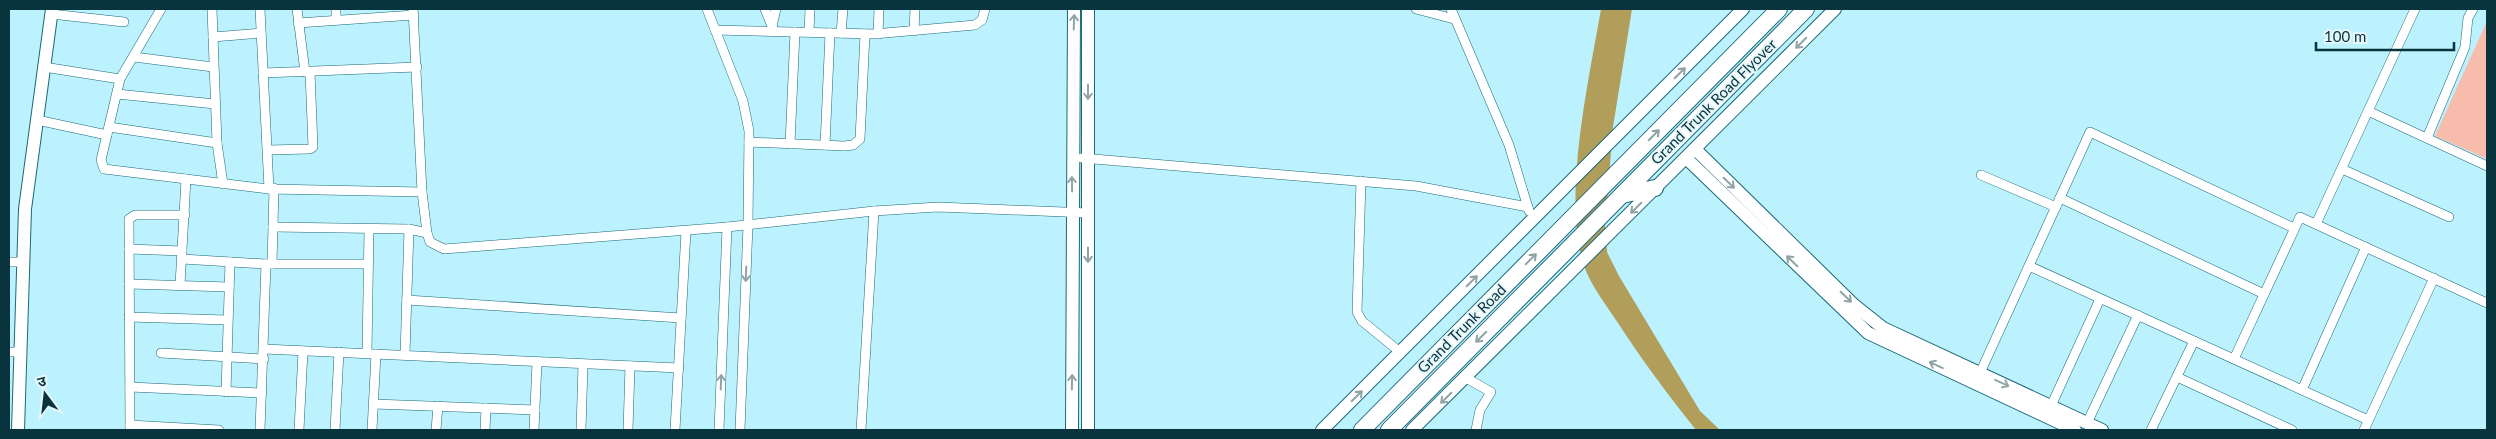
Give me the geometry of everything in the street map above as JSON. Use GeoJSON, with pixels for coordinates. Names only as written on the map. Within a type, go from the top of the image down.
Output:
{"type":"FeatureCollection","features":[{"type":"Feature","properties":{"kind":"highway","name":"Grand Trunk Road"},"geometry":{"type":"LineString","coordinates":[[1362,430],[1779,9]]}},
{"type":"Feature","properties":{"kind":"highway","name":"Grand Trunk Road Flyover"},"geometry":{"type":"LineString","coordinates":[[1564,253],[1806,9]]}},
{"type":"Feature","properties":{"kind":"highway"},"geometry":{"type":"LineString","coordinates":[[1622,195],[1655,188]]}},
{"type":"Feature","properties":{"kind":"highway","name":"Grand Trunk Road"},"geometry":{"type":"LineString","coordinates":[[1389,430],[1564,253]]}},
{"type":"Feature","properties":{"kind":"street"},"geometry":{"type":"LineString","coordinates":[[161,9],[120,79],[101,160],[104,169],[223,184],[272,188],[422,192]]}},
{"type":"Feature","properties":{"kind":"street"},"geometry":{"type":"LineString","coordinates":[[212,9],[217,143],[223,184]]}},
{"type":"Feature","properties":{"kind":"street"},"geometry":{"type":"LineString","coordinates":[[260,9],[273,227],[269,264],[260,430]]}},
{"type":"Feature","properties":{"kind":"street"},"geometry":{"type":"LineString","coordinates":[[268,150],[310,149],[313,147],[307,72],[297,9]]}},
{"type":"Feature","properties":{"kind":"street"},"geometry":{"type":"LineString","coordinates":[[336,9],[336,20]]}},
{"type":"Feature","properties":{"kind":"street"},"geometry":{"type":"LineString","coordinates":[[707,9],[743,102],[749,142],[748,225],[740,430]]}},
{"type":"Feature","properties":{"kind":"street"},"geometry":{"type":"LineString","coordinates":[[766,9],[773,29]]}},
{"type":"Feature","properties":{"kind":"street"},"geometry":{"type":"LineString","coordinates":[[773,29],[776,9]]}},
{"type":"Feature","properties":{"kind":"street"},"geometry":{"type":"LineString","coordinates":[[809,32],[810,9]]}},
{"type":"Feature","properties":{"kind":"street"},"geometry":{"type":"LineString","coordinates":[[841,33],[843,9]]}},
{"type":"Feature","properties":{"kind":"street"},"geometry":{"type":"LineString","coordinates":[[878,34],[879,9]]}},
{"type":"Feature","properties":{"kind":"street"},"geometry":{"type":"LineString","coordinates":[[914,31],[915,9]]}},
{"type":"Feature","properties":{"kind":"street"},"geometry":{"type":"LineString","coordinates":[[715,30],[773,29],[795,32],[878,34],[975,25],[982,20],[985,9]]}},
{"type":"Feature","properties":{"kind":"street"},"geometry":{"type":"LineString","coordinates":[[1074,9],[1072,428],[1088,429],[1088,9]]}},
{"type":"Feature","properties":{"kind":"street"},"geometry":{"type":"LineString","coordinates":[[1416,9],[1454,19]]}},
{"type":"Feature","properties":{"kind":"street"},"geometry":{"type":"LineString","coordinates":[[1451,9],[1509,145],[1532,221]]}},
{"type":"Feature","properties":{"kind":"street"},"geometry":{"type":"LineString","coordinates":[[1322,430],[1743,9]]}},
{"type":"Feature","properties":{"kind":"street"},"geometry":{"type":"LineString","coordinates":[[1412,430],[1835,9]]}},
{"type":"Feature","properties":{"kind":"street"},"geometry":{"type":"LineString","coordinates":[[2316,224],[2415,9]]}},
{"type":"Feature","properties":{"kind":"street"},"geometry":{"type":"LineString","coordinates":[[2427,138],[2465,47],[2468,18],[2473,9]]}},
{"type":"Feature","properties":{"kind":"street"},"geometry":{"type":"LineString","coordinates":[[18,430],[15,352],[24,262],[25,209],[51,12],[124,22]]}},
{"type":"Feature","properties":{"kind":"street"},"geometry":{"type":"LineString","coordinates":[[298,23],[336,20],[370,13],[413,12],[422,192],[427,233],[430,242],[444,249],[727,228],[874,211],[938,207],[1088,213]]}},
{"type":"Feature","properties":{"kind":"street"},"geometry":{"type":"LineString","coordinates":[[790,144],[795,32]]}},
{"type":"Feature","properties":{"kind":"street"},"geometry":{"type":"LineString","coordinates":[[213,37],[261,33]]}},
{"type":"Feature","properties":{"kind":"street"},"geometry":{"type":"LineString","coordinates":[[825,145],[830,33]]}},
{"type":"Feature","properties":{"kind":"street"},"geometry":{"type":"LineString","coordinates":[[749,142],[853,145],[860,139],[865,34]]}},
{"type":"Feature","properties":{"kind":"street"},"geometry":{"type":"LineString","coordinates":[[134,57],[214,67]]}},
{"type":"Feature","properties":{"kind":"street"},"geometry":{"type":"LineString","coordinates":[[263,73],[417,66]]}},
{"type":"Feature","properties":{"kind":"street"},"geometry":{"type":"LineString","coordinates":[[44,67],[120,79]]}},
{"type":"Feature","properties":{"kind":"street"},"geometry":{"type":"LineString","coordinates":[[116,94],[215,104]]}},
{"type":"Feature","properties":{"kind":"street"},"geometry":{"type":"LineString","coordinates":[[2368,111],[2487,166]]}},
{"type":"Feature","properties":{"kind":"street"},"geometry":{"type":"LineString","coordinates":[[37,120],[108,131],[217,143]]}},
{"type":"Feature","properties":{"kind":"street"},"geometry":{"type":"LineString","coordinates":[[1980,373],[2090,132],[2294,228]]}},
{"type":"Feature","properties":{"kind":"street"},"geometry":{"type":"LineString","coordinates":[[1690,154],[1854,305],[1882,328],[2102,430]]}},
{"type":"Feature","properties":{"kind":"street"},"geometry":{"type":"LineString","coordinates":[[1690,154],[1868,333],[2075,430]]}},
{"type":"Feature","properties":{"kind":"street"},"geometry":{"type":"LineString","coordinates":[[1072,157],[1416,186],[1528,207]]}},
{"type":"Feature","properties":{"kind":"street"},"geometry":{"type":"LineString","coordinates":[[2342,169],[2449,217]]}},
{"type":"Feature","properties":{"kind":"street"},"geometry":{"type":"LineString","coordinates":[[1981,175],[2058,202],[2264,294]]}},
{"type":"Feature","properties":{"kind":"street"},"geometry":{"type":"LineString","coordinates":[[180,285],[186,179]]}},
{"type":"Feature","properties":{"kind":"street"},"geometry":{"type":"LineString","coordinates":[[1361,181],[1357,312],[1362,321],[1400,352]]}},
{"type":"Feature","properties":{"kind":"street"},"geometry":{"type":"LineString","coordinates":[[861,430],[874,211]]}},
{"type":"Feature","properties":{"kind":"street"},"geometry":{"type":"LineString","coordinates":[[185,215],[131,216],[128,222],[130,428],[219,430]]}},
{"type":"Feature","properties":{"kind":"street"},"geometry":{"type":"LineString","coordinates":[[2234,359],[2300,217],[2487,302]]}},
{"type":"Feature","properties":{"kind":"street"},"geometry":{"type":"LineString","coordinates":[[273,227],[409,229],[427,233]]}},
{"type":"Feature","properties":{"kind":"street"},"geometry":{"type":"LineString","coordinates":[[719,430],[727,228]]}},
{"type":"Feature","properties":{"kind":"street"},"geometry":{"type":"LineString","coordinates":[[369,229],[367,264],[374,404],[372,430]]}},
{"type":"Feature","properties":{"kind":"street"},"geometry":{"type":"LineString","coordinates":[[405,354],[409,229]]}},
{"type":"Feature","properties":{"kind":"street"},"geometry":{"type":"LineString","coordinates":[[675,430],[686,231]]}},
{"type":"Feature","properties":{"kind":"street"},"geometry":{"type":"LineString","coordinates":[[2302,390],[2366,247]]}},
{"type":"Feature","properties":{"kind":"street"},"geometry":{"type":"LineString","coordinates":[[129,249],[230,262],[367,264]]}},
{"type":"Feature","properties":{"kind":"street"},"geometry":{"type":"LineString","coordinates":[[9,262],[24,262]]}},
{"type":"Feature","properties":{"kind":"street"},"geometry":{"type":"LineString","coordinates":[[226,392],[225,356],[230,262]]}},
{"type":"Feature","properties":{"kind":"street"},"geometry":{"type":"LineString","coordinates":[[2029,266],[2368,420]]}},
{"type":"Feature","properties":{"kind":"street"},"geometry":{"type":"LineString","coordinates":[[2364,430],[2434,278]]}},
{"type":"Feature","properties":{"kind":"street"},"geometry":{"type":"LineString","coordinates":[[129,284],[229,287]]}},
{"type":"Feature","properties":{"kind":"street"},"geometry":{"type":"LineString","coordinates":[[2051,406],[2100,299]]}},
{"type":"Feature","properties":{"kind":"street"},"geometry":{"type":"LineString","coordinates":[[408,300],[681,318]]}},
{"type":"Feature","properties":{"kind":"street"},"geometry":{"type":"LineString","coordinates":[[2087,423],[2138,316]]}},
{"type":"Feature","properties":{"kind":"street"},"geometry":{"type":"LineString","coordinates":[[129,317],[227,320]]}},
{"type":"Feature","properties":{"kind":"street"},"geometry":{"type":"LineString","coordinates":[[2151,430],[2194,341]]}},
{"type":"Feature","properties":{"kind":"street"},"geometry":{"type":"LineString","coordinates":[[264,349],[678,368]]}},
{"type":"Feature","properties":{"kind":"street"},"geometry":{"type":"LineString","coordinates":[[299,430],[303,350]]}},
{"type":"Feature","properties":{"kind":"street"},"geometry":{"type":"LineString","coordinates":[[334,430],[339,352]]}},
{"type":"Feature","properties":{"kind":"street"},"geometry":{"type":"LineString","coordinates":[[161,353],[264,359]]}},
{"type":"Feature","properties":{"kind":"street"},"geometry":{"type":"LineString","coordinates":[[534,430],[537,362]]}},
{"type":"Feature","properties":{"kind":"street"},"geometry":{"type":"LineString","coordinates":[[581,430],[583,364]]}},
{"type":"Feature","properties":{"kind":"street"},"geometry":{"type":"LineString","coordinates":[[628,430],[630,366]]}},
{"type":"Feature","properties":{"kind":"street"},"geometry":{"type":"LineString","coordinates":[[2177,377],[2292,430]]}},
{"type":"Feature","properties":{"kind":"street"},"geometry":{"type":"LineString","coordinates":[[1466,378],[1491,392],[1480,410],[1476,430]]}},
{"type":"Feature","properties":{"kind":"street"},"geometry":{"type":"LineString","coordinates":[[130,387],[262,393]]}},
{"type":"Feature","properties":{"kind":"street"},"geometry":{"type":"LineString","coordinates":[[374,404],[535,410]]}},
{"type":"Feature","properties":{"kind":"street"},"geometry":{"type":"LineString","coordinates":[[436,430],[438,406]]}},
{"type":"Feature","properties":{"kind":"street"},"geometry":{"type":"LineString","coordinates":[[485,430],[486,408]]}},
{"type":"Feature","properties":{"kind":"shaded area"},"geometry":{"type":"Polygon","coordinates":[[[1601,9],[1632,9],[1613,127],[1605,227],[1607,252],[1619,276],[1700,411],[1720,430],[1696,430],[1636,350],[1586,271],[1579,244],[1576,212],[1576,178],[1584,106],[1601,9]]]}},
{"type":"Feature","properties":{"kind":"shaded area"},"geometry":{"type":"Polygon","coordinates":[[[2487,21],[2487,159],[2435,136],[2487,21]]]}}]}
